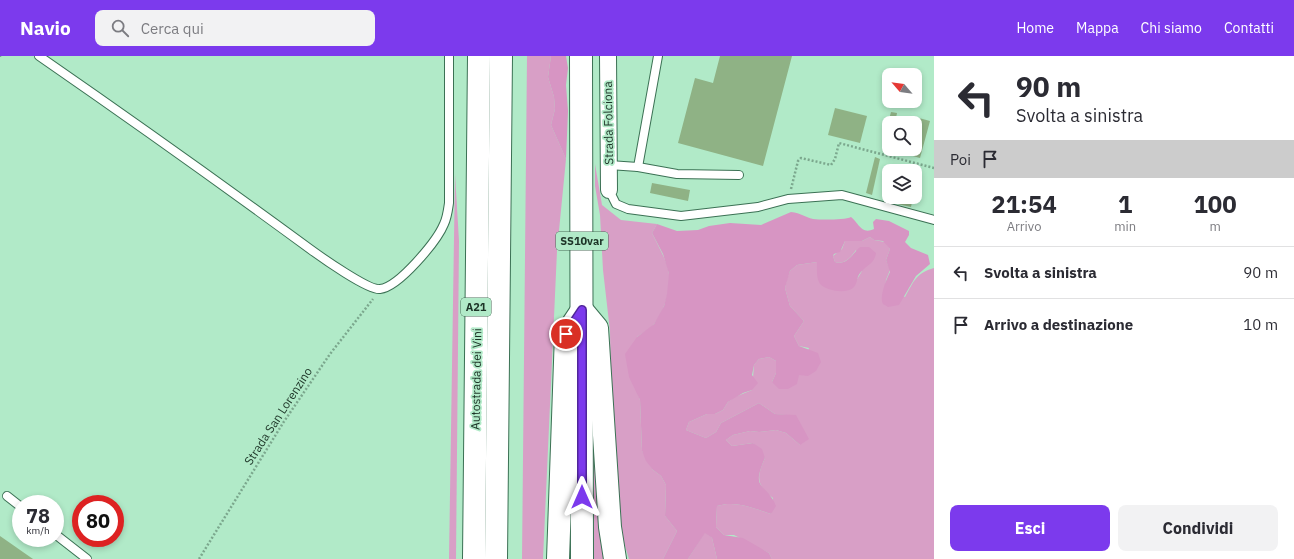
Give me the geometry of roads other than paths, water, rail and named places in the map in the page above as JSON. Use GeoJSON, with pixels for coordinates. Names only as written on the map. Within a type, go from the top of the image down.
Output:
{"type":"FeatureCollection","features":[{"type":"Feature","properties":{"kind":"highway","name":"Autostrada dei Vini"},"geometry":{"type":"LineString","coordinates":[[474,559],[479,56]]}},
{"type":"Feature","properties":{"kind":"highway","name":"Autostrada dei Vini"},"geometry":{"type":"LineString","coordinates":[[496,559],[500,56]]}},
{"type":"Feature","properties":{"kind":"highway","name":"SS10var"},"geometry":{"type":"LineString","coordinates":[[581,56],[582,559]]}},
{"type":"Feature","properties":{"kind":"highway"},"geometry":{"type":"LineString","coordinates":[[558,559],[566,334],[582,310],[597,328],[610,527],[614,559]]}},
{"type":"Feature","properties":{"kind":"street","name":"Strada Folciona"},"geometry":{"type":"LineString","coordinates":[[608,56],[609,190]]}},
{"type":"Feature","properties":{"kind":"lane"},"geometry":{"type":"LineString","coordinates":[[39,56],[225,186],[318,255],[359,281],[372,288],[380,290],[401,277],[416,262],[437,237],[444,223],[449,203],[449,56]]}},
{"type":"Feature","properties":{"kind":"lane"},"geometry":{"type":"LineString","coordinates":[[638,167],[658,56]]}},
{"type":"Feature","properties":{"kind":"lane"},"geometry":{"type":"LineString","coordinates":[[609,165],[638,167],[677,174],[739,176]]}},
{"type":"Feature","properties":{"kind":"lane"},"geometry":{"type":"LineString","coordinates":[[609,190],[616,204],[628,209],[681,216],[758,207],[788,199],[842,195],[934,220]]}},
{"type":"Feature","properties":{"kind":"lane"},"geometry":{"type":"LineString","coordinates":[[7,496],[12,500]]}},
{"type":"Feature","properties":{"kind":"lane"},"geometry":{"type":"LineString","coordinates":[[64,541],[87,559]]}}]}
